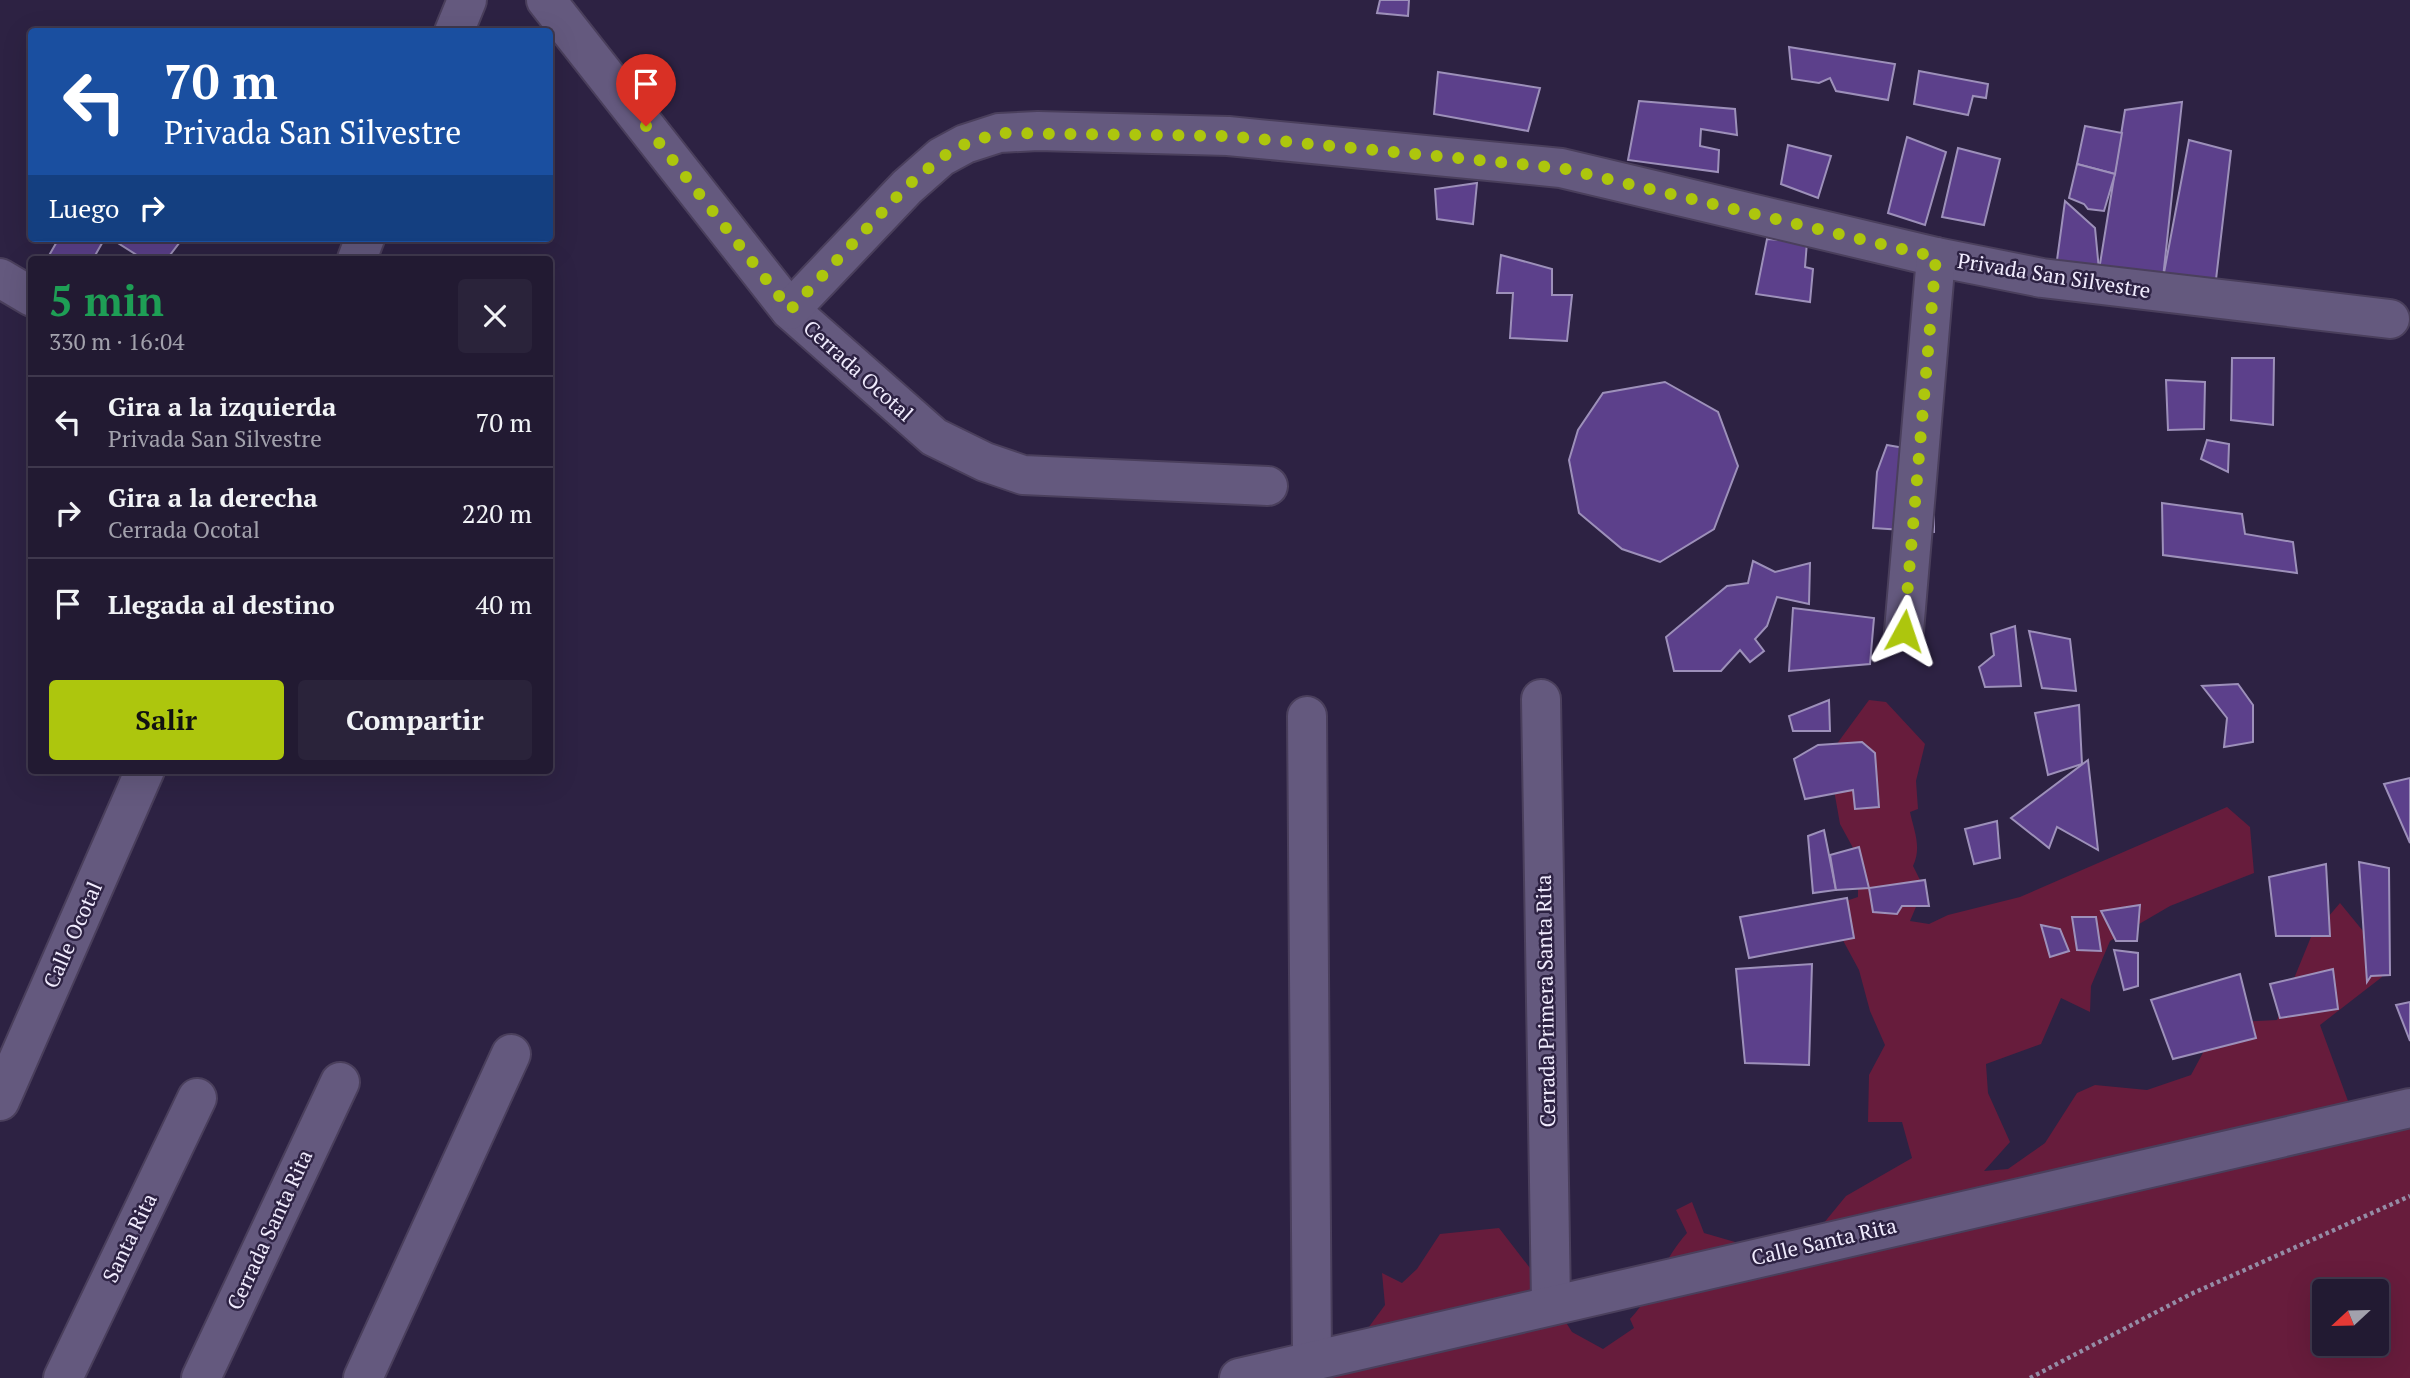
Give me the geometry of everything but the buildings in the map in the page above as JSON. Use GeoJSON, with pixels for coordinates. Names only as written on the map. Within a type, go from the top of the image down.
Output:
{"type":"FeatureCollection","features":[{"type":"Feature","properties":{"kind":"street"},"geometry":{"type":"LineString","coordinates":[[456,28],[467,0]]}},
{"type":"Feature","properties":{"kind":"street","name":"Cerrada Ocotal"},"geometry":{"type":"LineString","coordinates":[[546,0],[790,310],[933,437],[985,462],[1023,474],[1269,486]]}},
{"type":"Feature","properties":{"kind":"street","name":"Privada San Silvestre"},"geometry":{"type":"LineString","coordinates":[[790,310],[906,187],[942,157],[965,144],[999,133],[1228,136],[1561,168],[1936,257],[2042,278],[2390,319]]}},
{"type":"Feature","properties":{"kind":"street"},"geometry":{"type":"LineString","coordinates":[[1904,631],[1936,257]]}},
{"type":"Feature","properties":{"kind":"street"},"geometry":{"type":"LineString","coordinates":[[0,278],[28,295]]}},
{"type":"Feature","properties":{"kind":"street","name":"Cerrada Primera Santa Rita"},"geometry":{"type":"LineString","coordinates":[[1541,699],[1551,1303]]}},
{"type":"Feature","properties":{"kind":"street"},"geometry":{"type":"LineString","coordinates":[[1307,716],[1312,1360]]}},
{"type":"Feature","properties":{"kind":"street","name":"Calle Ocotal"},"geometry":{"type":"LineString","coordinates":[[0,1101],[143,774]]}},
{"type":"Feature","properties":{"kind":"street"},"geometry":{"type":"LineString","coordinates":[[363,1378],[511,1054]]}},
{"type":"Feature","properties":{"kind":"street","name":"Cerrada Santa Rita"},"geometry":{"type":"LineString","coordinates":[[201,1378],[340,1082]]}},
{"type":"Feature","properties":{"kind":"street","name":"Santa Rita"},"geometry":{"type":"LineString","coordinates":[[63,1378],[197,1098]]}},
{"type":"Feature","properties":{"kind":"street","name":"Calle Santa Rita"},"geometry":{"type":"LineString","coordinates":[[1239,1378],[1551,1303],[2174,1164],[2410,1108]]}},
{"type":"Feature","properties":{"kind":"path"},"geometry":{"type":"LineString","coordinates":[[2030,1378],[2190,1294],[2410,1196]]}},
{"type":"Feature","properties":{"kind":"shaded area"},"geometry":{"type":"Polygon","coordinates":[[[1869,700],[1886,702],[1925,744],[1916,781],[1918,809],[1910,812],[1917,846],[1913,866],[1924,888],[1910,921],[1929,924],[1948,915],[2020,897],[2227,807],[2250,827],[2254,873],[2170,906],[2110,941],[2091,986],[2090,1012],[2061,998],[2041,1044],[1986,1064],[1988,1093],[2010,1142],[1984,1171],[2008,1169],[2045,1143],[2077,1093],[2095,1085],[2147,1090],[2191,1075],[2219,1023],[2277,1020],[2311,937],[2340,903],[2363,931],[2382,977],[2320,1025],[2348,1101],[2386,1104],[2410,1089],[2410,1378],[1274,1378],[1360,1339],[1385,1305],[1382,1273],[1402,1283],[1417,1269],[1440,1234],[1499,1228],[1540,1281],[1572,1332],[1603,1349],[1634,1328],[1630,1319],[1646,1299],[1671,1254],[1687,1233],[1676,1210],[1692,1202],[1704,1233],[1766,1251],[1823,1224],[1846,1196],[1912,1158],[1902,1122],[1868,1122],[1869,1075],[1885,1045],[1870,1011],[1859,970],[1839,933],[1846,901],[1858,897],[1858,857],[1840,824],[1828,756],[1869,700]]]}},
{"type":"Feature","properties":{"kind":"route"},"geometry":{"type":"LineString","coordinates":[[646,126],[790,310],[906,187],[942,157],[965,144],[999,133],[1038,131],[1228,136],[1561,168],[1936,257],[1904,631]]}}]}
